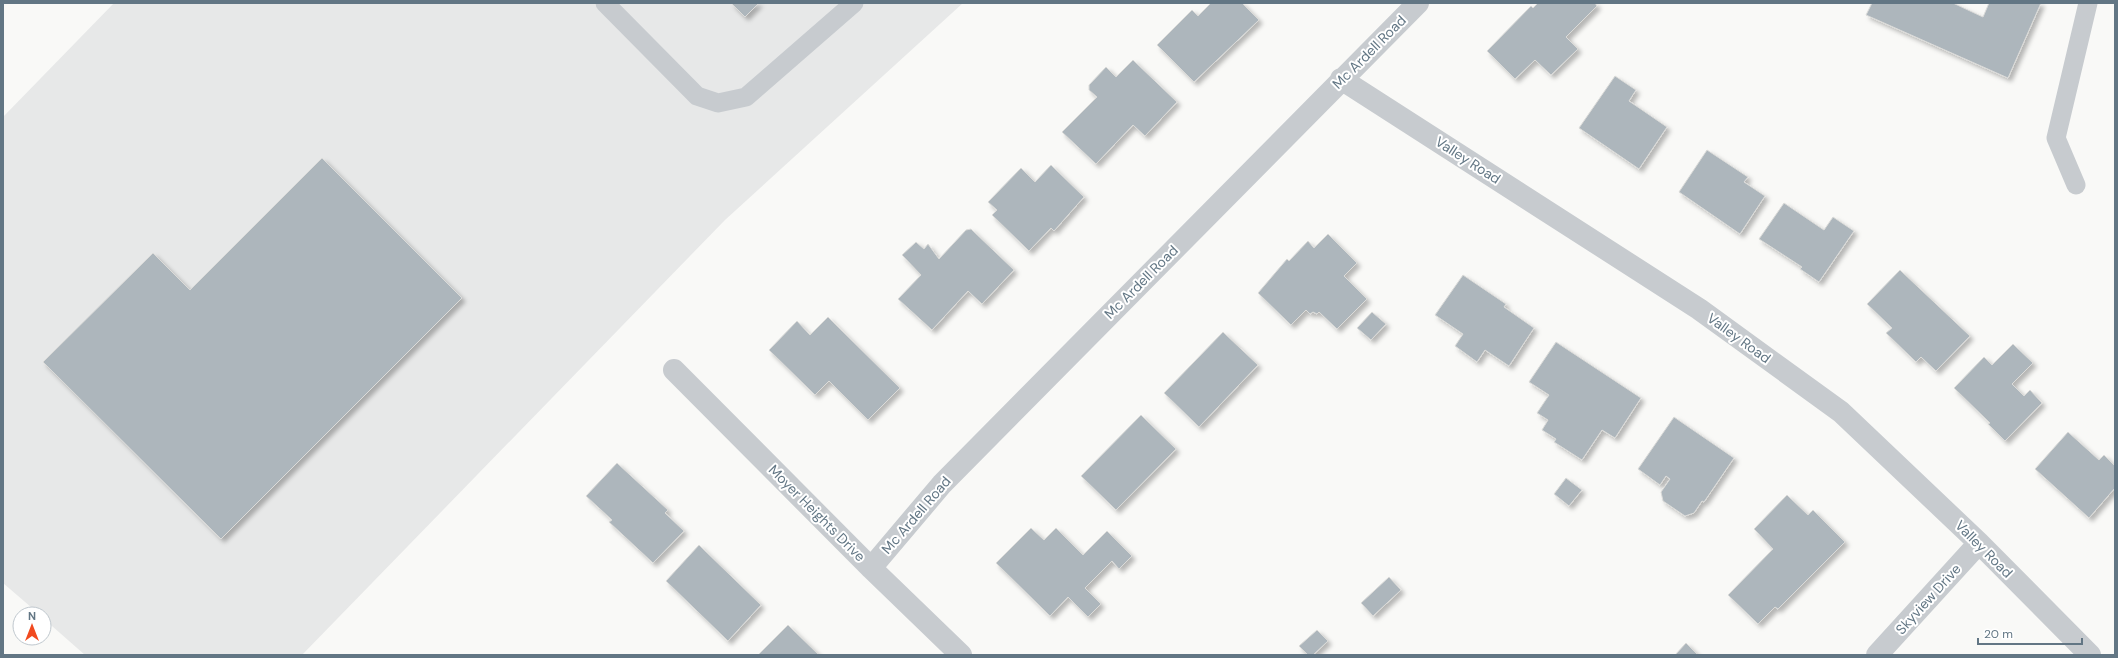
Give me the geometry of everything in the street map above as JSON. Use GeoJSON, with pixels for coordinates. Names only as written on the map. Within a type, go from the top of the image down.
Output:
{"type":"FeatureCollection","features":[{"type":"Feature","properties":{"kind":"street","name":"Mc Ardell Road"},"geometry":{"type":"LineString","coordinates":[[871,568],[942,484],[1341,79],[1418,3]]}},
{"type":"Feature","properties":{"kind":"street","name":"Valley Road"},"geometry":{"type":"LineString","coordinates":[[1341,79],[1699,309],[1841,412],[1979,543],[2090,655]]}},
{"type":"Feature","properties":{"kind":"street","name":"Moyer Heights Drive"},"geometry":{"type":"LineString","coordinates":[[674,370],[871,568],[961,655]]}},
{"type":"Feature","properties":{"kind":"street","name":"Skyview Drive"},"geometry":{"type":"LineString","coordinates":[[1877,655],[1979,543]]}},
{"type":"Feature","properties":{"kind":"lane"},"geometry":{"type":"LineString","coordinates":[[605,3],[697,96],[718,103],[746,97],[854,3]]}},
{"type":"Feature","properties":{"kind":"lane"},"geometry":{"type":"LineString","coordinates":[[2076,185],[2056,138],[2088,3]]}},
{"type":"Feature","properties":{"kind":"shaded area"},"geometry":{"type":"Polygon","coordinates":[[[114,3],[963,3],[725,220],[302,655],[85,655],[52,626],[52,606],[30,606],[3,583],[3,117],[114,3]]]}},
{"type":"Feature","properties":{"kind":"building"},"geometry":{"type":"Polygon","coordinates":[[[731,3],[759,3],[745,17],[731,3]]]}},
{"type":"Feature","properties":{"kind":"building"},"geometry":{"type":"Polygon","coordinates":[[[1211,3],[1242,3],[1259,20],[1194,82],[1157,45],[1192,10],[1198,16],[1211,3]]]}},
{"type":"Feature","properties":{"kind":"building"},"geometry":{"type":"Polygon","coordinates":[[[1538,3],[1595,3],[1597,6],[1566,37],[1578,49],[1551,75],[1535,60],[1515,79],[1487,51],[1531,6],[1533,8],[1538,3]]]}},
{"type":"Feature","properties":{"kind":"building"},"geometry":{"type":"Polygon","coordinates":[[[1872,3],[1953,3],[1983,17],[1989,3],[2041,3],[2008,78],[1866,15],[1872,3]]]}},
{"type":"Feature","properties":{"kind":"building"},"geometry":{"type":"Polygon","coordinates":[[[1133,60],[1177,102],[1145,136],[1133,125],[1096,164],[1062,132],[1097,97],[1089,90],[1089,85],[1106,67],[1116,77],[1133,60]]]}},
{"type":"Feature","properties":{"kind":"building"},"geometry":{"type":"Polygon","coordinates":[[[1615,76],[1636,90],[1629,101],[1667,127],[1639,169],[1579,128],[1615,76]]]}},
{"type":"Feature","properties":{"kind":"building"},"geometry":{"type":"Polygon","coordinates":[[[1707,150],[1748,177],[1744,182],[1765,196],[1740,234],[1679,192],[1707,150]]]}},
{"type":"Feature","properties":{"kind":"building"},"geometry":{"type":"Polygon","coordinates":[[[322,158],[462,298],[221,539],[43,362],[153,253],[190,290],[322,158]]]}},
{"type":"Feature","properties":{"kind":"building"},"geometry":{"type":"Polygon","coordinates":[[[1051,165],[1084,197],[1054,231],[1051,228],[1029,251],[992,215],[997,210],[988,202],[1021,168],[1035,182],[1051,165]]]}},
{"type":"Feature","properties":{"kind":"building"},"geometry":{"type":"Polygon","coordinates":[[[1784,203],[1824,230],[1833,217],[1854,231],[1819,282],[1800,269],[1802,267],[1759,239],[1784,203]]]}},
{"type":"Feature","properties":{"kind":"building"},"geometry":{"type":"Polygon","coordinates":[[[971,229],[1014,270],[982,304],[968,291],[932,330],[898,299],[921,275],[902,255],[916,242],[924,249],[928,244],[939,259],[966,230],[971,229]]]}},
{"type":"Feature","properties":{"kind":"building"},"geometry":{"type":"Polygon","coordinates":[[[1328,234],[1357,263],[1344,276],[1367,299],[1337,329],[1319,312],[1317,314],[1313,312],[1310,314],[1306,310],[1291,325],[1258,293],[1287,259],[1289,261],[1308,241],[1314,248],[1328,234]]]}},
{"type":"Feature","properties":{"kind":"building"},"geometry":{"type":"Polygon","coordinates":[[[1900,270],[1970,336],[1936,371],[1921,357],[1916,362],[1886,333],[1892,328],[1867,304],[1900,270]]]}},
{"type":"Feature","properties":{"kind":"building"},"geometry":{"type":"Polygon","coordinates":[[[1463,275],[1506,304],[1504,307],[1534,328],[1509,366],[1485,350],[1477,362],[1455,346],[1463,334],[1435,315],[1463,275]]]}},
{"type":"Feature","properties":{"kind":"building"},"geometry":{"type":"Polygon","coordinates":[[[1372,312],[1386,324],[1371,340],[1357,328],[1372,312]]]}},
{"type":"Feature","properties":{"kind":"building"},"geometry":{"type":"Polygon","coordinates":[[[828,317],[900,388],[868,420],[829,381],[815,395],[769,350],[797,321],[810,335],[828,317]]]}},
{"type":"Feature","properties":{"kind":"building"},"geometry":{"type":"Polygon","coordinates":[[[1223,332],[1258,365],[1199,427],[1164,393],[1223,332]]]}},
{"type":"Feature","properties":{"kind":"building"},"geometry":{"type":"Polygon","coordinates":[[[1556,342],[1641,398],[1615,438],[1602,430],[1582,460],[1554,442],[1556,439],[1542,430],[1548,420],[1537,413],[1549,395],[1529,382],[1556,342]]]}},
{"type":"Feature","properties":{"kind":"building"},"geometry":{"type":"Polygon","coordinates":[[[2013,344],[2033,363],[2012,384],[2024,396],[2030,390],[2042,403],[2005,441],[1988,424],[1990,423],[1954,388],[1984,357],[1992,365],[2013,344]]]}},
{"type":"Feature","properties":{"kind":"building"},"geometry":{"type":"Polygon","coordinates":[[[1141,415],[1176,449],[1116,510],[1081,476],[1141,415]]]}},
{"type":"Feature","properties":{"kind":"building"},"geometry":{"type":"Polygon","coordinates":[[[1674,417],[1734,458],[1704,502],[1702,501],[1694,513],[1685,516],[1663,501],[1661,492],[1670,479],[1666,476],[1660,485],[1638,469],[1674,417]]]}},
{"type":"Feature","properties":{"kind":"building"},"geometry":{"type":"Polygon","coordinates":[[[2068,432],[2099,460],[2104,455],[2115,466],[2115,488],[2089,518],[2035,469],[2068,432]]]}},
{"type":"Feature","properties":{"kind":"building"},"geometry":{"type":"Polygon","coordinates":[[[617,463],[668,510],[665,513],[684,531],[653,563],[609,522],[612,520],[586,496],[617,463]]]}},
{"type":"Feature","properties":{"kind":"building"},"geometry":{"type":"Polygon","coordinates":[[[1566,478],[1582,490],[1569,506],[1554,494],[1566,478]]]}},
{"type":"Feature","properties":{"kind":"building"},"geometry":{"type":"Polygon","coordinates":[[[1787,495],[1808,515],[1813,510],[1845,542],[1778,609],[1775,607],[1758,624],[1728,595],[1773,549],[1754,529],[1787,495]]]}},
{"type":"Feature","properties":{"kind":"building"},"geometry":{"type":"Polygon","coordinates":[[[1031,528],[1044,540],[1056,528],[1083,555],[1107,531],[1132,556],[1119,569],[1112,561],[1085,588],[1101,604],[1088,617],[1068,597],[1050,616],[996,563],[1031,528]]]}},
{"type":"Feature","properties":{"kind":"building"},"geometry":{"type":"Polygon","coordinates":[[[699,545],[761,605],[728,641],[666,581],[699,545]]]}},
{"type":"Feature","properties":{"kind":"building"},"geometry":{"type":"Polygon","coordinates":[[[1389,577],[1401,590],[1373,616],[1361,603],[1389,577]]]}},
{"type":"Feature","properties":{"kind":"building"},"geometry":{"type":"Polygon","coordinates":[[[788,625],[819,655],[758,655],[788,625]]]}},
{"type":"Feature","properties":{"kind":"building"},"geometry":{"type":"Polygon","coordinates":[[[1317,630],[1328,641],[1313,655],[1308,655],[1299,646],[1317,630]]]}},
{"type":"Feature","properties":{"kind":"building"},"geometry":{"type":"Polygon","coordinates":[[[1686,643],[1698,655],[1675,655],[1686,643]]]}}]}
